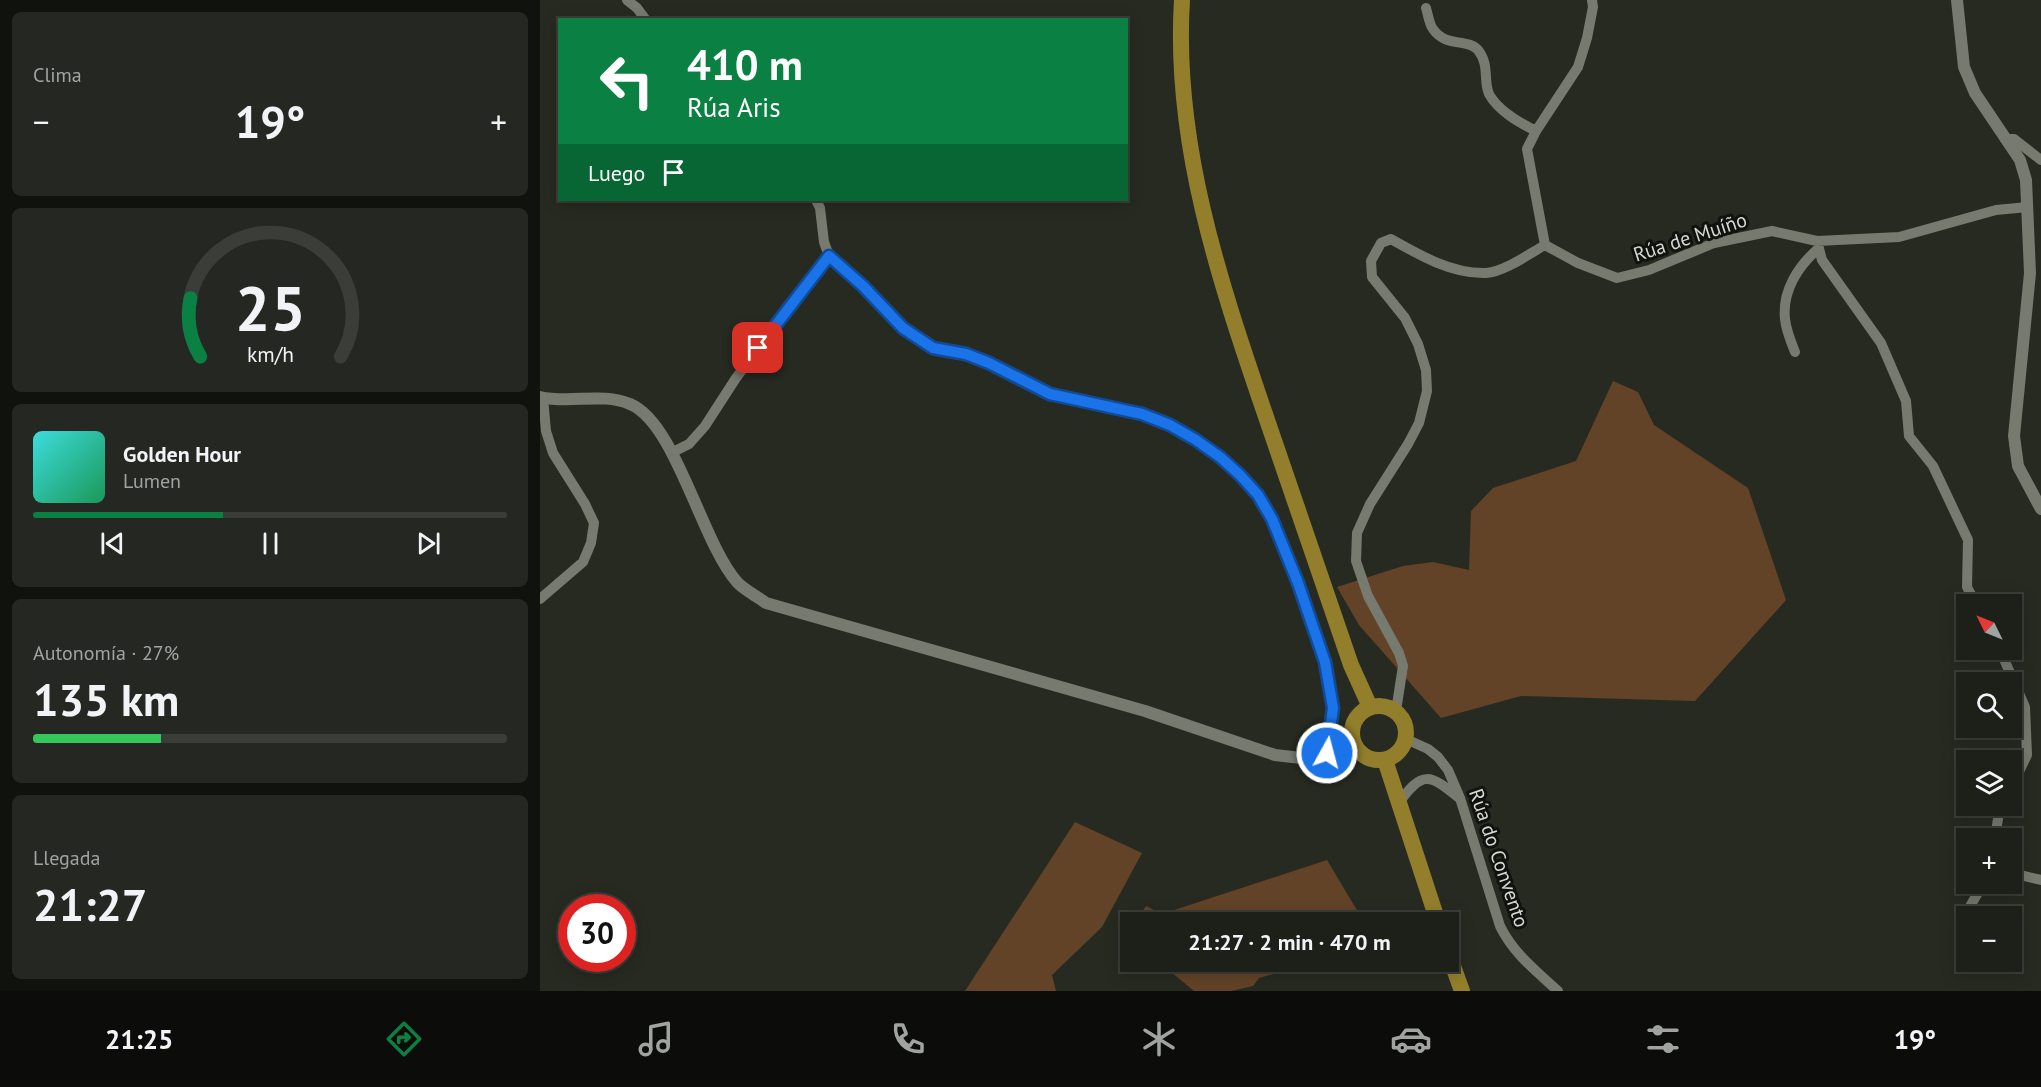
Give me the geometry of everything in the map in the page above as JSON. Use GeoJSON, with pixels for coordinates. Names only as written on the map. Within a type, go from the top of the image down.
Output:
{"type":"FeatureCollection","features":[{"type":"Feature","properties":{"kind":"highway"},"geometry":{"type":"LineString","coordinates":[[1182,0],[1184,87],[1192,154],[1212,250],[1351,665],[1370,707]]}},
{"type":"Feature","properties":{"kind":"highway"},"geometry":{"type":"LineString","coordinates":[[1388,706],[1396,711],[1405,723],[1406,739],[1399,753],[1385,760],[1370,759],[1363,755],[1355,745],[1352,727],[1356,719],[1370,707],[1388,706]]}},
{"type":"Feature","properties":{"kind":"highway"},"geometry":{"type":"LineString","coordinates":[[1385,760],[1435,912]]}},
{"type":"Feature","properties":{"kind":"highway"},"geometry":{"type":"LineString","coordinates":[[1455,972],[1462,991]]}},
{"type":"Feature","properties":{"kind":"street"},"geometry":{"type":"LineString","coordinates":[[627,0],[644,18]]}},
{"type":"Feature","properties":{"kind":"street"},"geometry":{"type":"LineString","coordinates":[[1396,711],[1403,666],[1399,653],[1368,596],[1356,561],[1357,532],[1370,504],[1419,423],[1427,391],[1426,370],[1418,344],[1405,318],[1372,277],[1371,261],[1381,243],[1391,239],[1438,263],[1460,270],[1488,273],[1516,262],[1545,245],[1527,149],[1536,131],[1578,67],[1587,38],[1593,7],[1592,0]]}},
{"type":"Feature","properties":{"kind":"street"},"geometry":{"type":"LineString","coordinates":[[1958,0],[1964,67],[1975,93],[2020,160],[2026,180],[2030,273],[2014,436],[2019,466],[2041,509]]}},
{"type":"Feature","properties":{"kind":"street"},"geometry":{"type":"LineString","coordinates":[[1426,8],[1432,28],[1440,36],[1453,43],[1470,44],[1478,49],[1486,67],[1489,93],[1499,106],[1518,122],[1536,131]]}},
{"type":"Feature","properties":{"kind":"street"},"geometry":{"type":"LineString","coordinates":[[2006,139],[2014,139],[2041,160]]}},
{"type":"Feature","properties":{"kind":"street"},"geometry":{"type":"LineString","coordinates":[[816,201],[820,208],[824,242],[829,256],[863,286],[903,328],[933,348],[966,354],[989,363],[1050,394],[1142,414],[1170,425],[1220,457],[1240,475],[1258,495],[1272,519],[1298,583],[1325,662],[1333,708],[1327,753]]}},
{"type":"Feature","properties":{"kind":"street","name":"Rúa de Muíño"},"geometry":{"type":"LineString","coordinates":[[1545,245],[1578,263],[1617,278],[1649,270],[1714,243],[1772,231],[1818,245],[1899,237],[1996,210],[2028,207]]}},
{"type":"Feature","properties":{"kind":"street"},"geometry":{"type":"LineString","coordinates":[[1795,352],[1785,320],[1785,302],[1792,280],[1818,245]]}},
{"type":"Feature","properties":{"kind":"street"},"geometry":{"type":"LineString","coordinates":[[1818,245],[1822,260],[1881,343],[1895,373],[1906,401],[1909,436],[1933,466],[1968,540],[1967,587],[1971,594]]}},
{"type":"Feature","properties":{"kind":"street"},"geometry":{"type":"LineString","coordinates":[[671,453],[689,444],[705,426],[767,336],[829,256]]}},
{"type":"Feature","properties":{"kind":"street"},"geometry":{"type":"LineString","coordinates":[[540,599],[583,562],[591,543],[594,524],[585,504],[553,453],[546,431],[541,398],[607,398],[634,405],[658,427],[721,560],[738,583],[766,603],[1145,711],[1275,755],[1301,758],[1355,745]]}},
{"type":"Feature","properties":{"kind":"street"},"geometry":{"type":"LineString","coordinates":[[2004,660],[2025,707],[2027,755],[2022,765]]}},
{"type":"Feature","properties":{"kind":"street","name":"Rúa do Convento"},"geometry":{"type":"LineString","coordinates":[[1406,739],[1428,749],[1448,770],[1460,798],[1505,937],[1521,956],[1558,991]]}},
{"type":"Feature","properties":{"kind":"street"},"geometry":{"type":"LineString","coordinates":[[1399,803],[1410,788],[1418,781],[1426,779],[1436,780],[1460,798]]}},
{"type":"Feature","properties":{"kind":"street"},"geometry":{"type":"LineString","coordinates":[[2022,875],[2041,880]]}},
{"type":"Feature","properties":{"kind":"shaded area"},"geometry":{"type":"Polygon","coordinates":[[[1613,381],[1638,392],[1654,425],[1748,488],[1786,600],[1695,701],[1521,696],[1441,718],[1359,625],[1337,587],[1403,566],[1433,562],[1469,570],[1471,511],[1493,488],[1576,461],[1613,381]]]}},
{"type":"Feature","properties":{"kind":"shaded area"},"geometry":{"type":"Polygon","coordinates":[[[1075,822],[1142,853],[1102,927],[1052,975],[1056,991],[965,991],[1075,822]]]}},
{"type":"Feature","properties":{"kind":"shaded area"},"geometry":{"type":"Polygon","coordinates":[[[1327,860],[1358,912],[1168,912],[1327,860]]]}},
{"type":"Feature","properties":{"kind":"shaded area"},"geometry":{"type":"Polygon","coordinates":[[[1146,906],[1158,912],[1142,912],[1146,906]]]}},
{"type":"Feature","properties":{"kind":"shaded area"},"geometry":{"type":"Polygon","coordinates":[[[1171,972],[1280,972],[1259,978],[1253,986],[1231,991],[1194,991],[1171,972]]]}},
{"type":"Feature","properties":{"kind":"route"},"geometry":{"type":"LineString","coordinates":[[758,348],[829,256],[863,286],[903,328],[933,348],[966,354],[989,363],[1050,394],[1142,414],[1170,425],[1220,457],[1258,495],[1272,519],[1298,583],[1325,662],[1333,708],[1327,753]]}}]}
